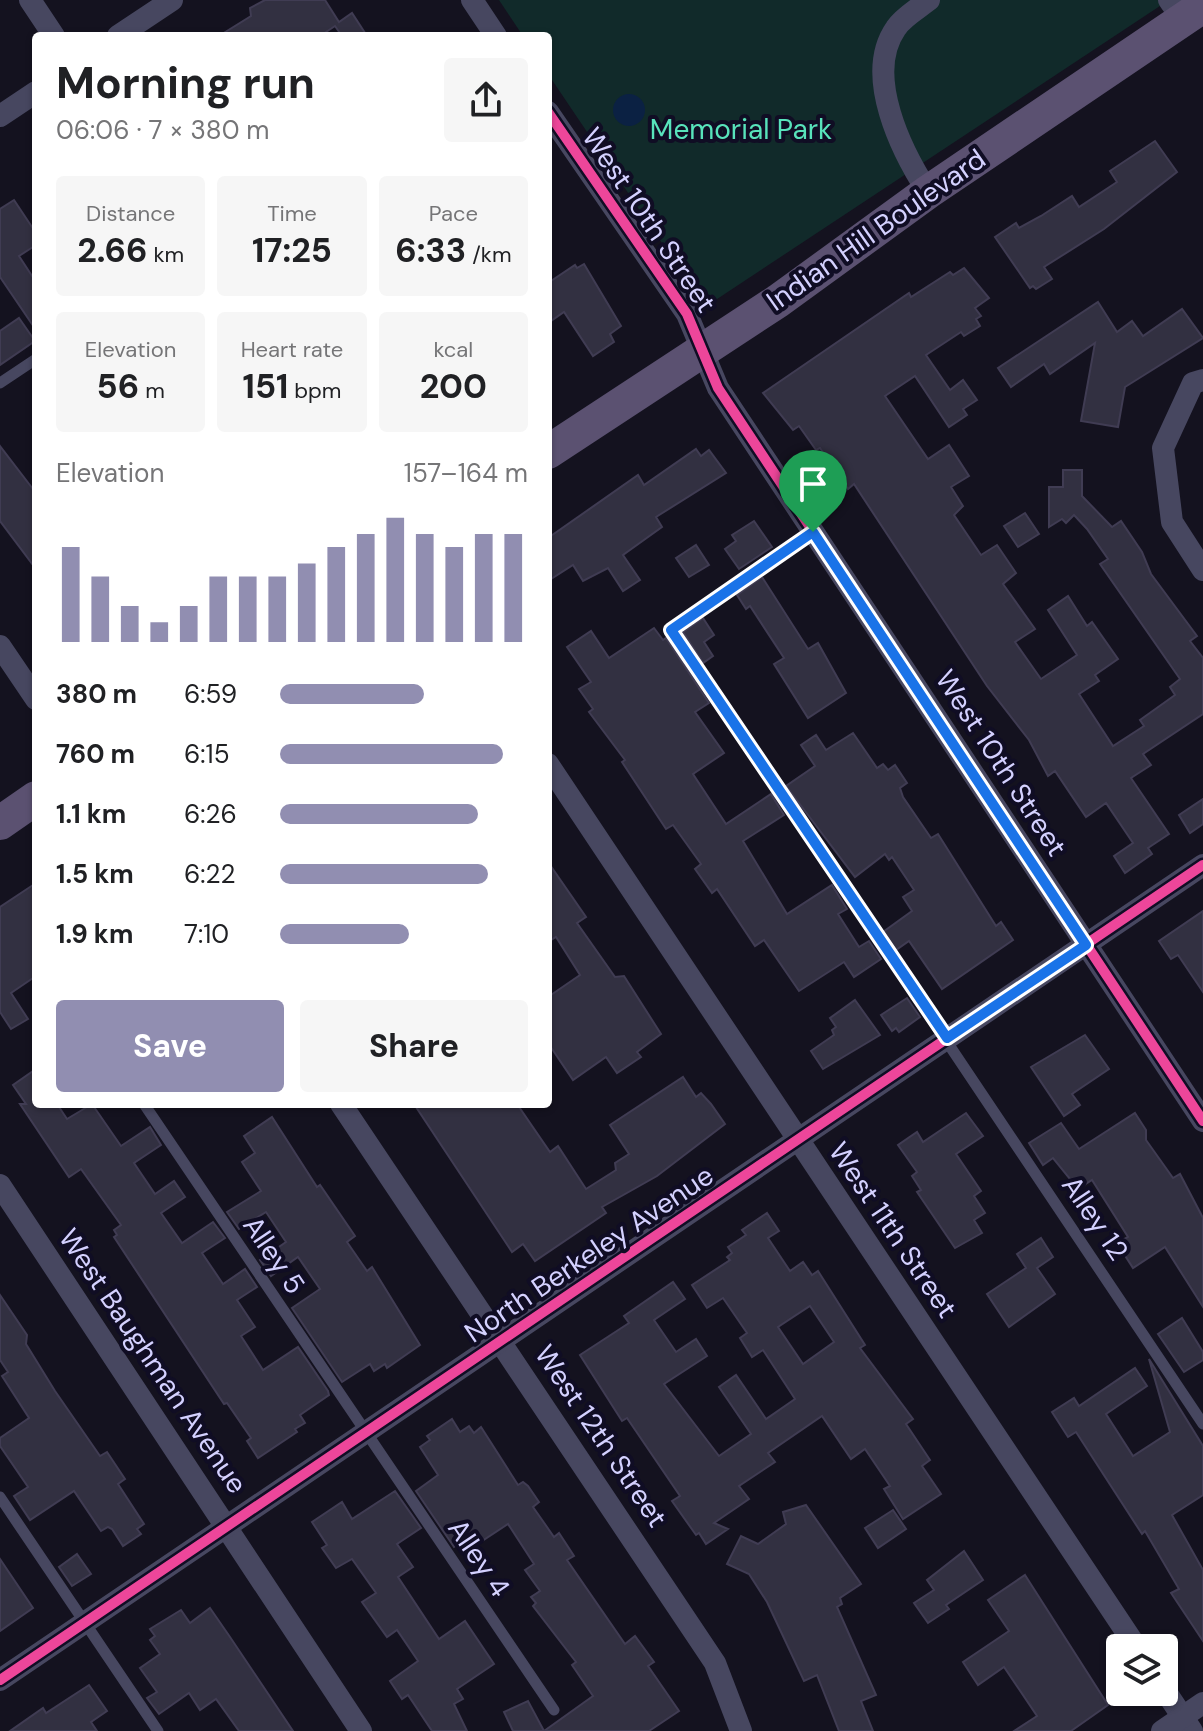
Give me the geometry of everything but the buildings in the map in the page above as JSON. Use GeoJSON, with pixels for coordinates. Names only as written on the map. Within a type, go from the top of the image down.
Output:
{"type":"FeatureCollection","features":[{"type":"Feature","properties":{"kind":"main road","name":"Indian Hill Boulevard"},"geometry":{"type":"LineString","coordinates":[[552,449],[778,301],[1185,9]]}},
{"type":"Feature","properties":{"kind":"main road"},"geometry":{"type":"LineString","coordinates":[[0,823],[32,801]]}},
{"type":"Feature","properties":{"kind":"street"},"geometry":{"type":"LineString","coordinates":[[30,0],[51,32]]}},
{"type":"Feature","properties":{"kind":"street"},"geometry":{"type":"LineString","coordinates":[[124,32],[172,0]]}},
{"type":"Feature","properties":{"kind":"street"},"geometry":{"type":"LineString","coordinates":[[472,0],[493,32]]}},
{"type":"Feature","properties":{"kind":"street"},"geometry":{"type":"LineString","coordinates":[[896,0],[896,28],[887,51],[888,105],[904,155],[928,192]]}},
{"type":"Feature","properties":{"kind":"street"},"geometry":{"type":"LineString","coordinates":[[896,28],[929,0]]}},
{"type":"Feature","properties":{"kind":"street"},"geometry":{"type":"LineString","coordinates":[[0,116],[32,95]]}},
{"type":"Feature","properties":{"kind":"street","name":"West 10th Street"},"geometry":{"type":"LineString","coordinates":[[552,118],[687,314],[718,388],[1203,1121]]}},
{"type":"Feature","properties":{"kind":"street"},"geometry":{"type":"LineString","coordinates":[[1203,380],[1193,383],[1163,448],[1172,522],[1203,570]]}},
{"type":"Feature","properties":{"kind":"street"},"geometry":{"type":"LineString","coordinates":[[0,646],[32,693]]}},
{"type":"Feature","properties":{"kind":"street","name":"West 11th Street"},"geometry":{"type":"LineString","coordinates":[[552,770],[1128,1634]]}},
{"type":"Feature","properties":{"kind":"street","name":"North Berkeley Avenue"},"geometry":{"type":"LineString","coordinates":[[0,1680],[1203,865]]}},
{"type":"Feature","properties":{"kind":"street","name":"West 12th Street"},"geometry":{"type":"LineString","coordinates":[[344,1108],[715,1663],[741,1731]]}},
{"type":"Feature","properties":{"kind":"street","name":"West Baughman Avenue"},"geometry":{"type":"LineString","coordinates":[[0,1185],[361,1731]]}},
{"type":"Feature","properties":{"kind":"street"},"geometry":{"type":"LineString","coordinates":[[1162,1731],[1187,1724],[1203,1703]]}},
{"type":"Feature","properties":{"kind":"street"},"geometry":{"type":"LineString","coordinates":[[1175,1706],[1187,1724]]}},
{"type":"Feature","properties":{"kind":"lane"},"geometry":{"type":"LineString","coordinates":[[0,383],[32,362]]}},
{"type":"Feature","properties":{"kind":"lane","name":"Alley 12"},"geometry":{"type":"LineString","coordinates":[[813,532],[671,630],[1203,1424]]}},
{"type":"Feature","properties":{"kind":"lane","name":"Alley 5"},"geometry":{"type":"LineString","coordinates":[[147,1108],[364,1433]]}},
{"type":"Feature","properties":{"kind":"lane","name":"Alley 4"},"geometry":{"type":"LineString","coordinates":[[364,1433],[554,1710]]}},
{"type":"Feature","properties":{"kind":"lane"},"geometry":{"type":"LineString","coordinates":[[0,1497],[158,1731]]}},
{"type":"Feature","properties":{"kind":"lane"},"geometry":{"type":"LineString","coordinates":[[0,1523],[12,1515]]}},
{"type":"Feature","properties":{"kind":"green space","name":"Memorial Park"},"geometry":{"type":"Polygon","coordinates":[[[499,0],[1169,0],[705,307],[552,80],[552,32],[520,32],[499,0]]]}},
{"type":"Feature","properties":{"kind":"water"},"geometry":{"type":"Polygon","coordinates":[[[629,94],[640,99],[645,110],[640,121],[629,126],[618,121],[613,110],[618,99],[629,94]]]}},
{"type":"Feature","properties":{"kind":"cycle path"},"geometry":{"type":"LineString","coordinates":[[552,118],[687,314],[718,388],[1203,1121]]}},
{"type":"Feature","properties":{"kind":"cycle path"},"geometry":{"type":"LineString","coordinates":[[0,1680],[1203,865]]}},
{"type":"Feature","properties":{"kind":"route"},"geometry":{"type":"LineString","coordinates":[[813,532],[1086,945],[947,1038],[671,630],[813,532]]}}]}
